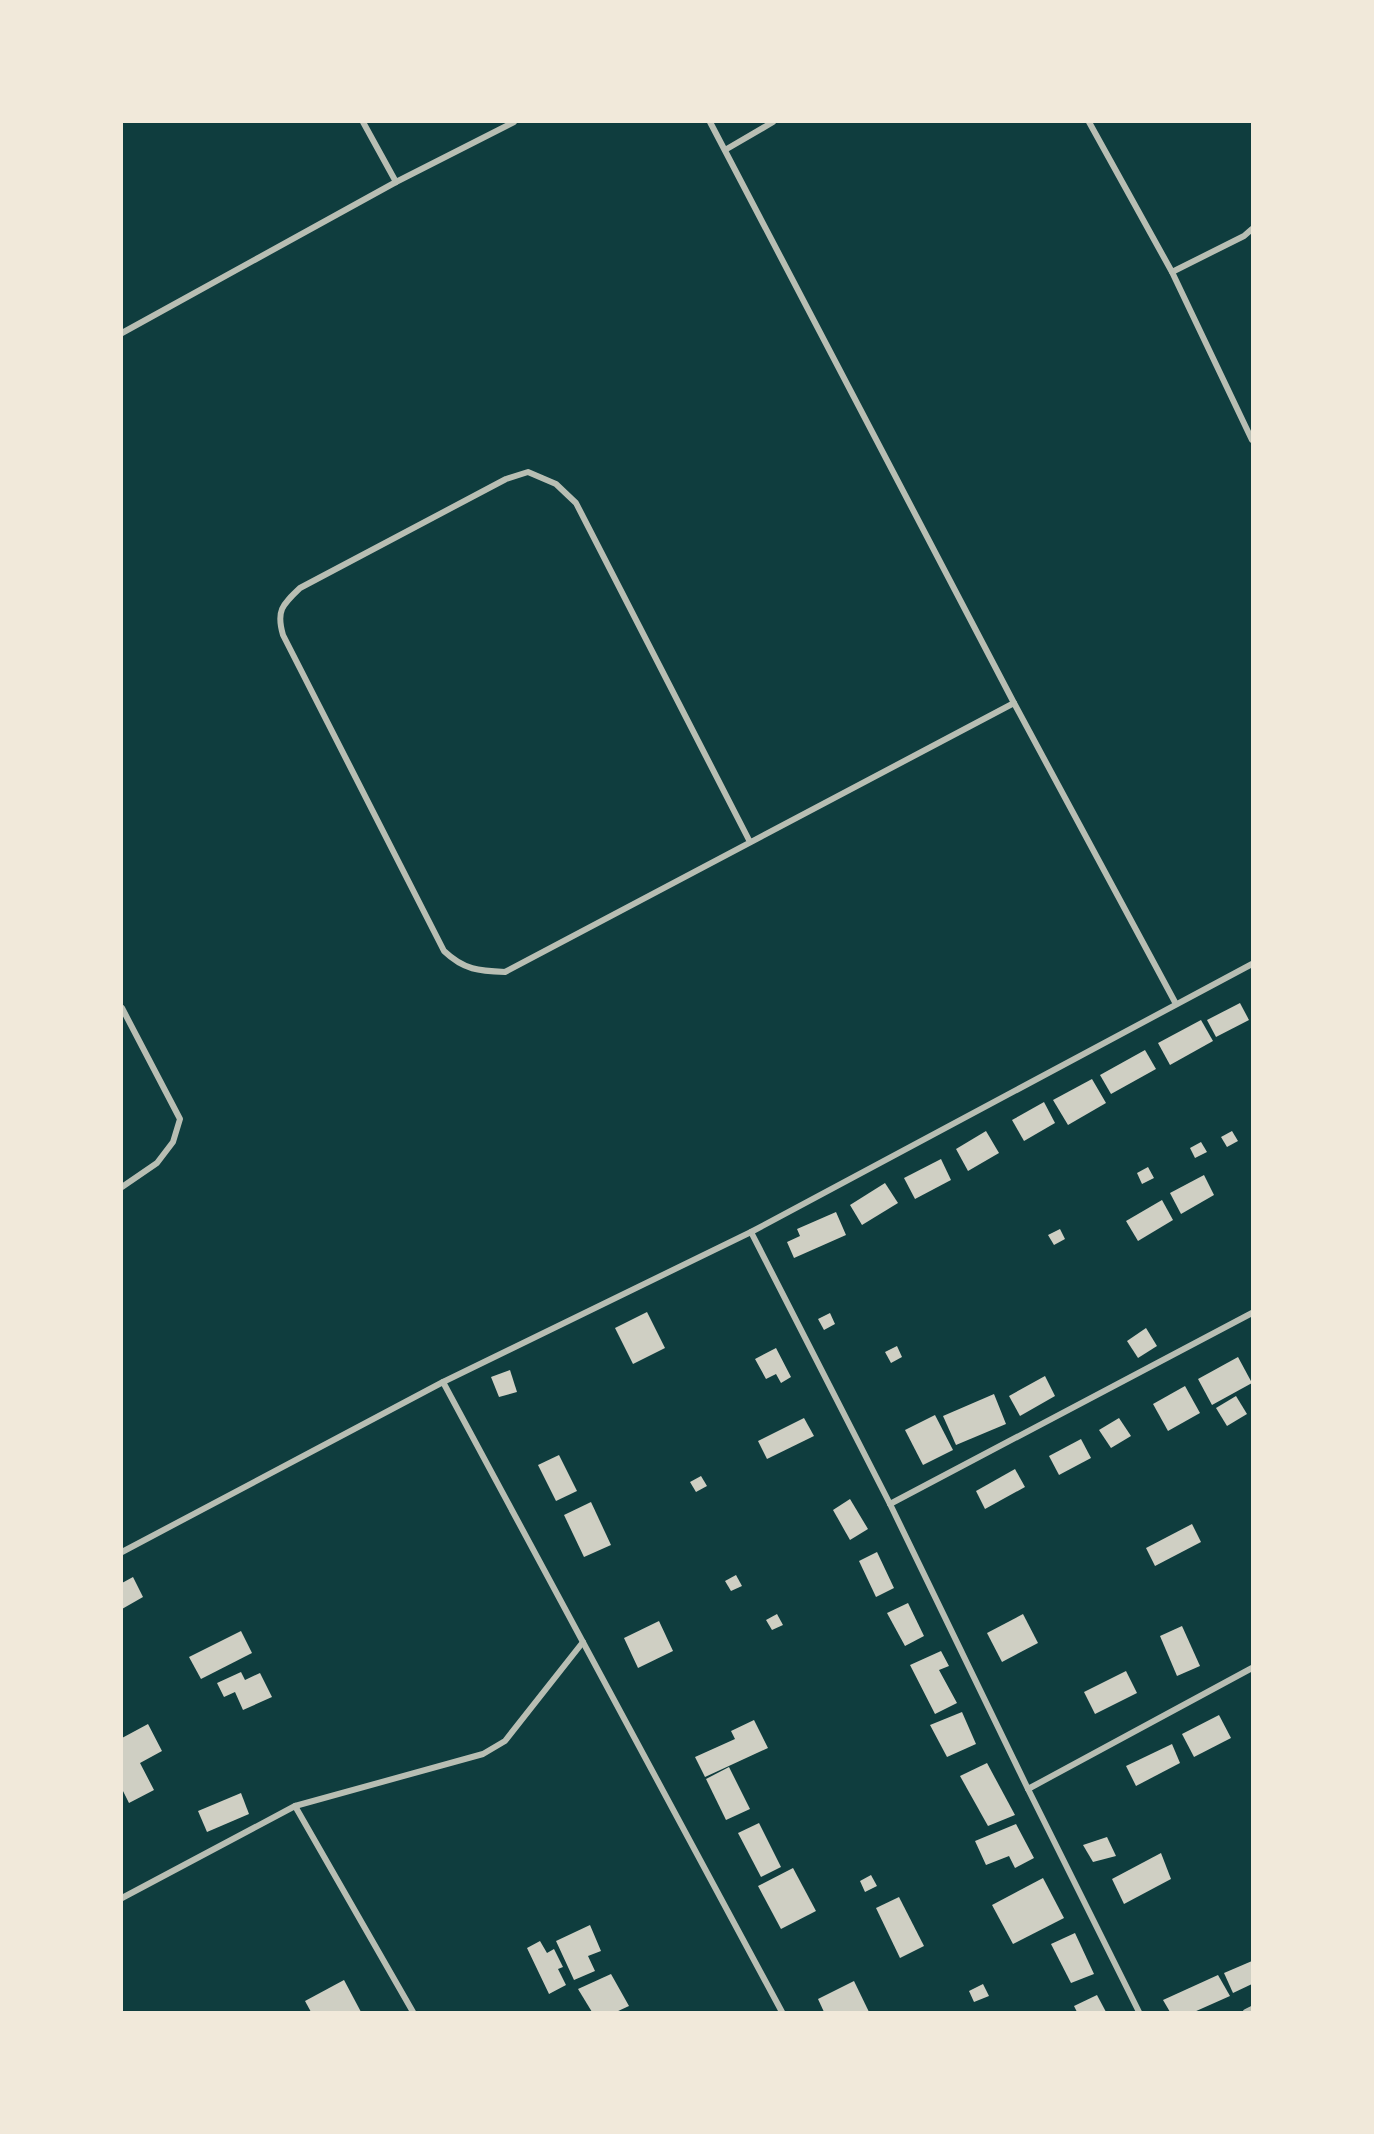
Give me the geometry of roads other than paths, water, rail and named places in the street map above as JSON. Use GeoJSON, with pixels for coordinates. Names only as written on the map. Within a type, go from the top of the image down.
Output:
{"type":"FeatureCollection","features":[{"type":"Feature","properties":{"kind":"street"},"geometry":{"type":"LineString","coordinates":[[363,122],[396,182]]}},
{"type":"Feature","properties":{"kind":"street"},"geometry":{"type":"LineString","coordinates":[[122,333],[396,182],[514,122]]}},
{"type":"Feature","properties":{"kind":"street"},"geometry":{"type":"LineString","coordinates":[[710,122],[1014,703],[1176,1004]]}},
{"type":"Feature","properties":{"kind":"street"},"geometry":{"type":"LineString","coordinates":[[725,150],[773,122]]}},
{"type":"Feature","properties":{"kind":"street"},"geometry":{"type":"LineString","coordinates":[[1089,122],[1172,272],[1252,440]]}},
{"type":"Feature","properties":{"kind":"street"},"geometry":{"type":"LineString","coordinates":[[1172,272],[1244,236],[1252,229]]}},
{"type":"Feature","properties":{"kind":"street"},"geometry":{"type":"LineString","coordinates":[[750,842],[576,503],[556,484],[528,472],[506,479],[300,588],[286,601],[279,619],[283,635],[444,951],[455,961],[475,970],[505,972],[1014,703]]}},
{"type":"Feature","properties":{"kind":"street"},"geometry":{"type":"LineString","coordinates":[[122,1552],[443,1382],[751,1232],[1252,964]]}},
{"type":"Feature","properties":{"kind":"street"},"geometry":{"type":"LineString","coordinates":[[122,1008],[180,1119],[173,1142],[157,1163],[122,1187]]}},
{"type":"Feature","properties":{"kind":"street"},"geometry":{"type":"LineString","coordinates":[[751,1232],[890,1504],[1139,2013]]}},
{"type":"Feature","properties":{"kind":"street"},"geometry":{"type":"LineString","coordinates":[[890,1504],[1252,1313]]}},
{"type":"Feature","properties":{"kind":"street"},"geometry":{"type":"LineString","coordinates":[[443,1382],[782,2013]]}},
{"type":"Feature","properties":{"kind":"street"},"geometry":{"type":"LineString","coordinates":[[122,1898],[295,1806],[483,1754],[505,1741],[583,1642]]}},
{"type":"Feature","properties":{"kind":"street"},"geometry":{"type":"LineString","coordinates":[[1028,1790],[1252,1668]]}},
{"type":"Feature","properties":{"kind":"street"},"geometry":{"type":"LineString","coordinates":[[295,1806],[413,2013]]}},
{"type":"Feature","properties":{"kind":"street"},"geometry":{"type":"LineString","coordinates":[[1246,2013],[1252,2009]]}}]}
